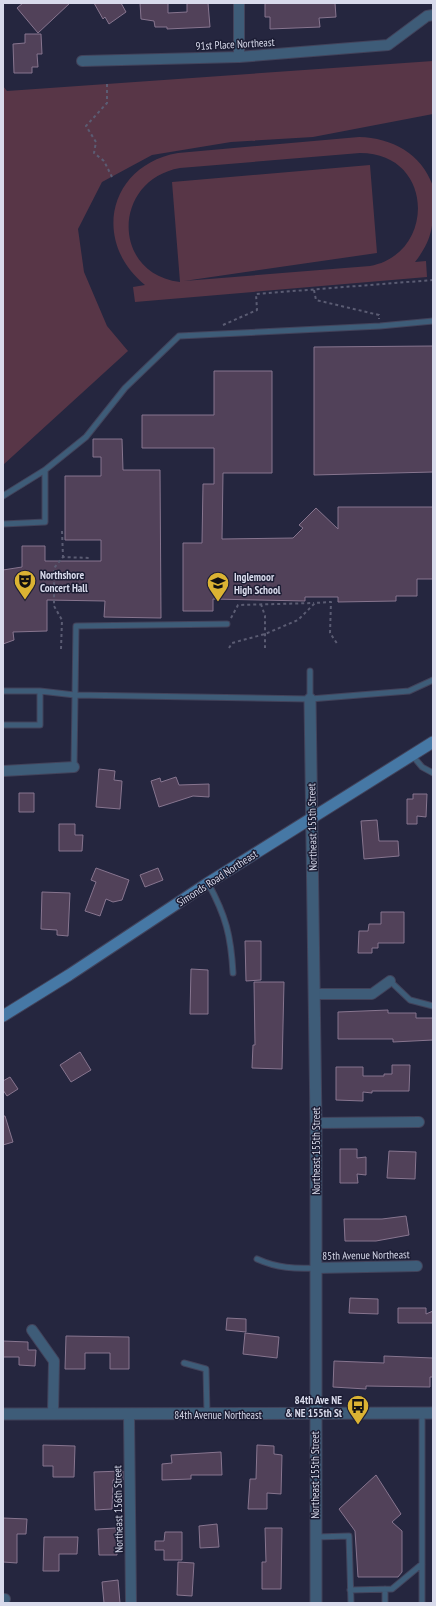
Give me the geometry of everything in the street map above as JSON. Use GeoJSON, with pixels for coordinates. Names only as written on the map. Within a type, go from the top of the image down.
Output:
{"type":"FeatureCollection","features":[{"type":"Feature","properties":{"kind":"main road","name":"Simonds Road Northeast"},"geometry":{"type":"LineString","coordinates":[[3,1016],[208,883],[433,742]]}},
{"type":"Feature","properties":{"kind":"street"},"geometry":{"type":"LineString","coordinates":[[239,3],[239,57]]}},
{"type":"Feature","properties":{"kind":"street","name":"91st Place Northeast"},"geometry":{"type":"LineString","coordinates":[[82,61],[239,57],[388,46],[427,16],[433,15]]}},
{"type":"Feature","properties":{"kind":"street","name":"Northeast 155th Street"},"geometry":{"type":"LineString","coordinates":[[310,699],[313,817],[316,1123],[316,1603]]}},
{"type":"Feature","properties":{"kind":"street"},"geometry":{"type":"LineString","coordinates":[[3,771],[74,767]]}},
{"type":"Feature","properties":{"kind":"street"},"geometry":{"type":"LineString","coordinates":[[314,994],[372,994],[390,982]]}},
{"type":"Feature","properties":{"kind":"street"},"geometry":{"type":"LineString","coordinates":[[316,1123],[419,1122]]}},
{"type":"Feature","properties":{"kind":"street","name":"85th Avenue Northeast"},"geometry":{"type":"LineString","coordinates":[[316,1268],[417,1266]]}},
{"type":"Feature","properties":{"kind":"street"},"geometry":{"type":"LineString","coordinates":[[32,1330],[54,1361],[53,1414]]}},
{"type":"Feature","properties":{"kind":"street","name":"84th Avenue Northeast"},"geometry":{"type":"LineString","coordinates":[[3,1414],[207,1415],[428,1413]]}},
{"type":"Feature","properties":{"kind":"street","name":"Northeast 156th Street"},"geometry":{"type":"LineString","coordinates":[[129,1415],[131,1603]]}},
{"type":"Feature","properties":{"kind":"lane"},"geometry":{"type":"LineString","coordinates":[[3,496],[45,470],[86,437],[125,388],[179,336],[380,326],[433,321]]}},
{"type":"Feature","properties":{"kind":"lane"},"geometry":{"type":"LineString","coordinates":[[3,524],[45,522],[45,470]]}},
{"type":"Feature","properties":{"kind":"lane"},"geometry":{"type":"LineString","coordinates":[[74,767],[76,626],[227,624]]}},
{"type":"Feature","properties":{"kind":"lane"},"geometry":{"type":"LineString","coordinates":[[310,671],[310,699]]}},
{"type":"Feature","properties":{"kind":"lane"},"geometry":{"type":"LineString","coordinates":[[3,691],[40,691],[76,695],[310,699],[409,691],[433,680]]}},
{"type":"Feature","properties":{"kind":"lane"},"geometry":{"type":"LineString","coordinates":[[3,725],[40,725],[40,691]]}},
{"type":"Feature","properties":{"kind":"lane"},"geometry":{"type":"LineString","coordinates":[[412,755],[422,767],[433,773]]}},
{"type":"Feature","properties":{"kind":"lane"},"geometry":{"type":"LineString","coordinates":[[208,883],[224,915],[232,945],[233,973]]}},
{"type":"Feature","properties":{"kind":"lane"},"geometry":{"type":"LineString","coordinates":[[390,982],[410,1000],[433,1006]]}},
{"type":"Feature","properties":{"kind":"lane"},"geometry":{"type":"LineString","coordinates":[[257,1259],[270,1265],[283,1268],[316,1268]]}},
{"type":"Feature","properties":{"kind":"lane"},"geometry":{"type":"LineString","coordinates":[[184,1363],[206,1368],[207,1415]]}},
{"type":"Feature","properties":{"kind":"lane"},"geometry":{"type":"LineString","coordinates":[[422,1603],[422,1564],[428,1413]]}},
{"type":"Feature","properties":{"kind":"lane"},"geometry":{"type":"LineString","coordinates":[[316,1536],[349,1536],[351,1603]]}},
{"type":"Feature","properties":{"kind":"lane"},"geometry":{"type":"LineString","coordinates":[[350,1590],[392,1589],[422,1564]]}},
{"type":"Feature","properties":{"kind":"lane"},"geometry":{"type":"LineString","coordinates":[[385,1589],[385,1603]]}},
{"type":"Feature","properties":{"kind":"path"},"geometry":{"type":"LineString","coordinates":[[107,84],[107,103],[86,126],[96,142],[94,153],[104,161],[112,177]]}},
{"type":"Feature","properties":{"kind":"path"},"geometry":{"type":"LineString","coordinates":[[211,334],[218,327],[257,310],[256,294],[433,280]]}},
{"type":"Feature","properties":{"kind":"path"},"geometry":{"type":"LineString","coordinates":[[314,290],[316,300],[379,315],[380,326]]}},
{"type":"Feature","properties":{"kind":"path"},"geometry":{"type":"LineString","coordinates":[[61,649],[62,620],[54,606],[54,568],[63,557],[62,531]]}},
{"type":"Feature","properties":{"kind":"path"},"geometry":{"type":"LineString","coordinates":[[63,557],[91,558]]}},
{"type":"Feature","properties":{"kind":"path"},"geometry":{"type":"LineString","coordinates":[[227,624],[238,605],[331,602],[330,633],[338,645]]}},
{"type":"Feature","properties":{"kind":"path"},"geometry":{"type":"LineString","coordinates":[[229,648],[232,643],[265,634],[298,620],[315,603]]}},
{"type":"Feature","properties":{"kind":"path"},"geometry":{"type":"LineString","coordinates":[[261,604],[265,616],[265,648]]}},
{"type":"Feature","properties":{"kind":"shaded area"},"geometry":{"type":"Polygon","coordinates":[[[433,61],[433,114],[313,137],[231,142],[152,155],[102,182],[78,229],[84,272],[107,326],[128,351],[3,465],[3,86],[7,91],[433,61]]]}},
{"type":"Feature","properties":{"kind":"shaded area"},"geometry":{"type":"Polygon","coordinates":[[[359,137],[383,140],[394,144],[413,156],[428,174],[433,186],[432,227],[427,244],[415,262],[426,261],[427,277],[135,302],[133,287],[145,285],[128,267],[118,248],[114,227],[115,207],[123,188],[136,172],[155,160],[178,153],[359,137]],[[360,153],[180,168],[158,176],[142,190],[132,207],[129,226],[132,246],[141,262],[157,275],[180,282],[172,182],[370,165],[377,253],[184,281],[370,266],[392,258],[407,243],[416,225],[418,205],[414,186],[402,169],[385,157],[360,153]]]}},
{"type":"Feature","properties":{"kind":"building"},"geometry":{"type":"Polygon","coordinates":[[[23,3],[70,3],[38,33],[17,8],[23,3]]]}},
{"type":"Feature","properties":{"kind":"building"},"geometry":{"type":"Polygon","coordinates":[[[94,3],[121,3],[126,12],[109,24],[105,17],[103,19],[94,3]]]}},
{"type":"Feature","properties":{"kind":"building"},"geometry":{"type":"Polygon","coordinates":[[[140,3],[168,3],[168,13],[187,12],[187,3],[208,3],[210,27],[167,29],[167,27],[155,27],[154,21],[141,19],[140,3]]]}},
{"type":"Feature","properties":{"kind":"building"},"geometry":{"type":"Polygon","coordinates":[[[265,3],[335,3],[336,17],[319,18],[320,27],[270,29],[270,17],[265,17],[265,3]]]}},
{"type":"Feature","properties":{"kind":"building"},"geometry":{"type":"Polygon","coordinates":[[[25,34],[41,34],[42,54],[37,54],[38,67],[32,67],[32,73],[14,73],[13,44],[25,43],[25,34]]]}},
{"type":"Feature","properties":{"kind":"building"},"geometry":{"type":"Polygon","coordinates":[[[433,346],[433,472],[314,475],[314,347],[433,346]]]}},
{"type":"Feature","properties":{"kind":"building"},"geometry":{"type":"Polygon","coordinates":[[[214,371],[272,371],[272,473],[223,473],[222,539],[293,538],[303,528],[299,525],[316,508],[338,529],[338,507],[433,507],[433,579],[417,579],[417,596],[396,596],[396,601],[338,602],[338,597],[305,597],[305,601],[213,599],[213,611],[183,611],[183,543],[202,543],[203,484],[214,484],[214,448],[142,448],[142,415],[214,415],[214,371]]]}},
{"type":"Feature","properties":{"kind":"building"},"geometry":{"type":"Polygon","coordinates":[[[93,439],[122,439],[123,470],[160,470],[161,618],[104,617],[105,601],[47,600],[47,631],[13,632],[14,640],[3,644],[3,570],[22,567],[22,546],[45,546],[45,561],[101,561],[101,540],[65,540],[65,476],[101,476],[101,457],[93,457],[93,439]]]}},
{"type":"Feature","properties":{"kind":"building"},"geometry":{"type":"Polygon","coordinates":[[[99,769],[115,771],[114,780],[122,781],[120,809],[96,807],[99,769]]]}},
{"type":"Feature","properties":{"kind":"building"},"geometry":{"type":"Polygon","coordinates":[[[176,777],[179,785],[209,784],[209,797],[193,796],[159,807],[151,781],[160,778],[161,782],[176,777]]]}},
{"type":"Feature","properties":{"kind":"building"},"geometry":{"type":"Polygon","coordinates":[[[19,793],[34,793],[34,812],[19,812],[19,793]]]}},
{"type":"Feature","properties":{"kind":"building"},"geometry":{"type":"Polygon","coordinates":[[[413,794],[427,794],[426,817],[417,816],[417,824],[407,824],[407,799],[413,799],[413,794]]]}},
{"type":"Feature","properties":{"kind":"building"},"geometry":{"type":"Polygon","coordinates":[[[377,820],[379,841],[398,841],[399,856],[364,859],[361,821],[377,820]]]}},
{"type":"Feature","properties":{"kind":"building"},"geometry":{"type":"Polygon","coordinates":[[[59,824],[75,824],[75,835],[83,835],[82,851],[59,851],[59,824]]]}},
{"type":"Feature","properties":{"kind":"building"},"geometry":{"type":"Polygon","coordinates":[[[96,868],[129,880],[122,900],[113,902],[106,899],[100,916],[85,911],[96,882],[91,880],[96,868]]]}},
{"type":"Feature","properties":{"kind":"building"},"geometry":{"type":"Polygon","coordinates":[[[158,868],[163,880],[145,887],[140,875],[158,868]]]}},
{"type":"Feature","properties":{"kind":"building"},"geometry":{"type":"Polygon","coordinates":[[[42,892],[70,893],[68,936],[57,935],[57,930],[41,929],[42,892]]]}},
{"type":"Feature","properties":{"kind":"building"},"geometry":{"type":"Polygon","coordinates":[[[381,912],[404,912],[404,943],[378,943],[378,948],[372,948],[372,953],[358,953],[359,931],[368,931],[369,924],[381,924],[381,912]]]}},
{"type":"Feature","properties":{"kind":"building"},"geometry":{"type":"Polygon","coordinates":[[[245,941],[261,941],[261,980],[246,981],[245,941]]]}},
{"type":"Feature","properties":{"kind":"building"},"geometry":{"type":"Polygon","coordinates":[[[191,969],[208,970],[208,1014],[190,1014],[191,969]]]}},
{"type":"Feature","properties":{"kind":"building"},"geometry":{"type":"Polygon","coordinates":[[[254,982],[284,982],[282,1069],[252,1068],[253,1045],[255,1045],[254,982]]]}},
{"type":"Feature","properties":{"kind":"building"},"geometry":{"type":"Polygon","coordinates":[[[388,1010],[388,1013],[416,1013],[416,1018],[433,1018],[433,1040],[393,1042],[393,1039],[338,1039],[338,1012],[388,1010]]]}},
{"type":"Feature","properties":{"kind":"building"},"geometry":{"type":"Polygon","coordinates":[[[80,1052],[91,1070],[71,1082],[60,1065],[80,1052]]]}},
{"type":"Feature","properties":{"kind":"building"},"geometry":{"type":"Polygon","coordinates":[[[392,1065],[410,1065],[409,1091],[363,1092],[363,1101],[336,1100],[336,1067],[363,1067],[363,1076],[384,1076],[384,1074],[392,1074],[392,1065]]]}},
{"type":"Feature","properties":{"kind":"building"},"geometry":{"type":"Polygon","coordinates":[[[10,1077],[18,1089],[7,1096],[3,1090],[3,1081],[10,1077]]]}},
{"type":"Feature","properties":{"kind":"building"},"geometry":{"type":"Polygon","coordinates":[[[3,1116],[5,1116],[13,1142],[3,1145],[3,1116]]]}},
{"type":"Feature","properties":{"kind":"building"},"geometry":{"type":"Polygon","coordinates":[[[340,1149],[357,1149],[357,1158],[366,1157],[366,1175],[357,1174],[358,1183],[340,1183],[340,1149]]]}},
{"type":"Feature","properties":{"kind":"building"},"geometry":{"type":"Polygon","coordinates":[[[389,1151],[416,1152],[415,1179],[387,1178],[389,1151]]]}},
{"type":"Feature","properties":{"kind":"building"},"geometry":{"type":"Polygon","coordinates":[[[406,1216],[409,1235],[376,1241],[345,1241],[344,1219],[382,1219],[406,1216]]]}},
{"type":"Feature","properties":{"kind":"building"},"geometry":{"type":"Polygon","coordinates":[[[350,1298],[378,1299],[378,1314],[349,1313],[350,1298]]]}},
{"type":"Feature","properties":{"kind":"building"},"geometry":{"type":"Polygon","coordinates":[[[398,1308],[426,1308],[426,1314],[433,1311],[433,1323],[398,1323],[398,1308]]]}},
{"type":"Feature","properties":{"kind":"building"},"geometry":{"type":"Polygon","coordinates":[[[227,1318],[246,1319],[246,1332],[226,1330],[227,1318]]]}},
{"type":"Feature","properties":{"kind":"building"},"geometry":{"type":"Polygon","coordinates":[[[245,1333],[279,1337],[277,1358],[243,1354],[245,1333]]]}},
{"type":"Feature","properties":{"kind":"building"},"geometry":{"type":"Polygon","coordinates":[[[66,1336],[129,1337],[129,1369],[110,1369],[110,1353],[85,1353],[85,1369],[65,1369],[66,1336]]]}},
{"type":"Feature","properties":{"kind":"building"},"geometry":{"type":"Polygon","coordinates":[[[3,1341],[28,1342],[28,1350],[36,1350],[35,1366],[19,1365],[19,1357],[3,1357],[3,1341]]]}},
{"type":"Feature","properties":{"kind":"building"},"geometry":{"type":"Polygon","coordinates":[[[384,1356],[433,1358],[433,1377],[430,1377],[430,1387],[366,1386],[366,1389],[333,1387],[334,1361],[384,1363],[384,1356]]]}},
{"type":"Feature","properties":{"kind":"building"},"geometry":{"type":"Polygon","coordinates":[[[43,1445],[75,1446],[74,1477],[53,1477],[53,1466],[43,1466],[43,1445]]]}},
{"type":"Feature","properties":{"kind":"building"},"geometry":{"type":"Polygon","coordinates":[[[257,1445],[274,1446],[274,1454],[282,1455],[281,1494],[267,1493],[267,1509],[248,1509],[250,1479],[256,1479],[257,1445]]]}},
{"type":"Feature","properties":{"kind":"building"},"geometry":{"type":"Polygon","coordinates":[[[221,1452],[222,1475],[191,1475],[191,1479],[162,1480],[162,1464],[172,1463],[171,1455],[221,1452]]]}},
{"type":"Feature","properties":{"kind":"building"},"geometry":{"type":"Polygon","coordinates":[[[123,1471],[123,1480],[113,1480],[112,1509],[95,1510],[94,1472],[123,1471]]]}},
{"type":"Feature","properties":{"kind":"building"},"geometry":{"type":"Polygon","coordinates":[[[376,1475],[401,1514],[392,1522],[402,1531],[402,1572],[398,1577],[358,1577],[355,1531],[339,1509],[376,1475]]]}},
{"type":"Feature","properties":{"kind":"building"},"geometry":{"type":"Polygon","coordinates":[[[3,1518],[27,1519],[26,1534],[17,1534],[17,1563],[3,1562],[3,1518]]]}},
{"type":"Feature","properties":{"kind":"building"},"geometry":{"type":"Polygon","coordinates":[[[217,1524],[219,1547],[200,1548],[199,1526],[217,1524]]]}},
{"type":"Feature","properties":{"kind":"building"},"geometry":{"type":"Polygon","coordinates":[[[116,1528],[117,1555],[99,1555],[98,1529],[116,1528]]]}},
{"type":"Feature","properties":{"kind":"building"},"geometry":{"type":"Polygon","coordinates":[[[265,1528],[282,1528],[281,1589],[262,1589],[262,1562],[266,1562],[265,1528]]]}},
{"type":"Feature","properties":{"kind":"building"},"geometry":{"type":"Polygon","coordinates":[[[165,1532],[182,1532],[182,1560],[164,1560],[164,1550],[155,1550],[155,1541],[164,1541],[165,1532]]]}},
{"type":"Feature","properties":{"kind":"building"},"geometry":{"type":"Polygon","coordinates":[[[44,1537],[78,1537],[77,1554],[59,1554],[59,1571],[43,1571],[44,1537]]]}},
{"type":"Feature","properties":{"kind":"building"},"geometry":{"type":"Polygon","coordinates":[[[178,1562],[194,1563],[192,1596],[177,1595],[178,1562]]]}},
{"type":"Feature","properties":{"kind":"building"},"geometry":{"type":"Polygon","coordinates":[[[118,1580],[120,1603],[104,1603],[102,1582],[118,1580]]]}},
{"type":"Feature","properties":{"kind":"place","name":"Northshore Concert Hall"},"geometry":{"type":"Point","coordinates":[25,600]}},
{"type":"Feature","properties":{"kind":"place","name":"Inglemoor High School"},"geometry":{"type":"Point","coordinates":[218,602]}},
{"type":"Feature","properties":{"kind":"place","name":"84th Ave NE & NE 155th St"},"geometry":{"type":"Point","coordinates":[358,1426]}}]}
